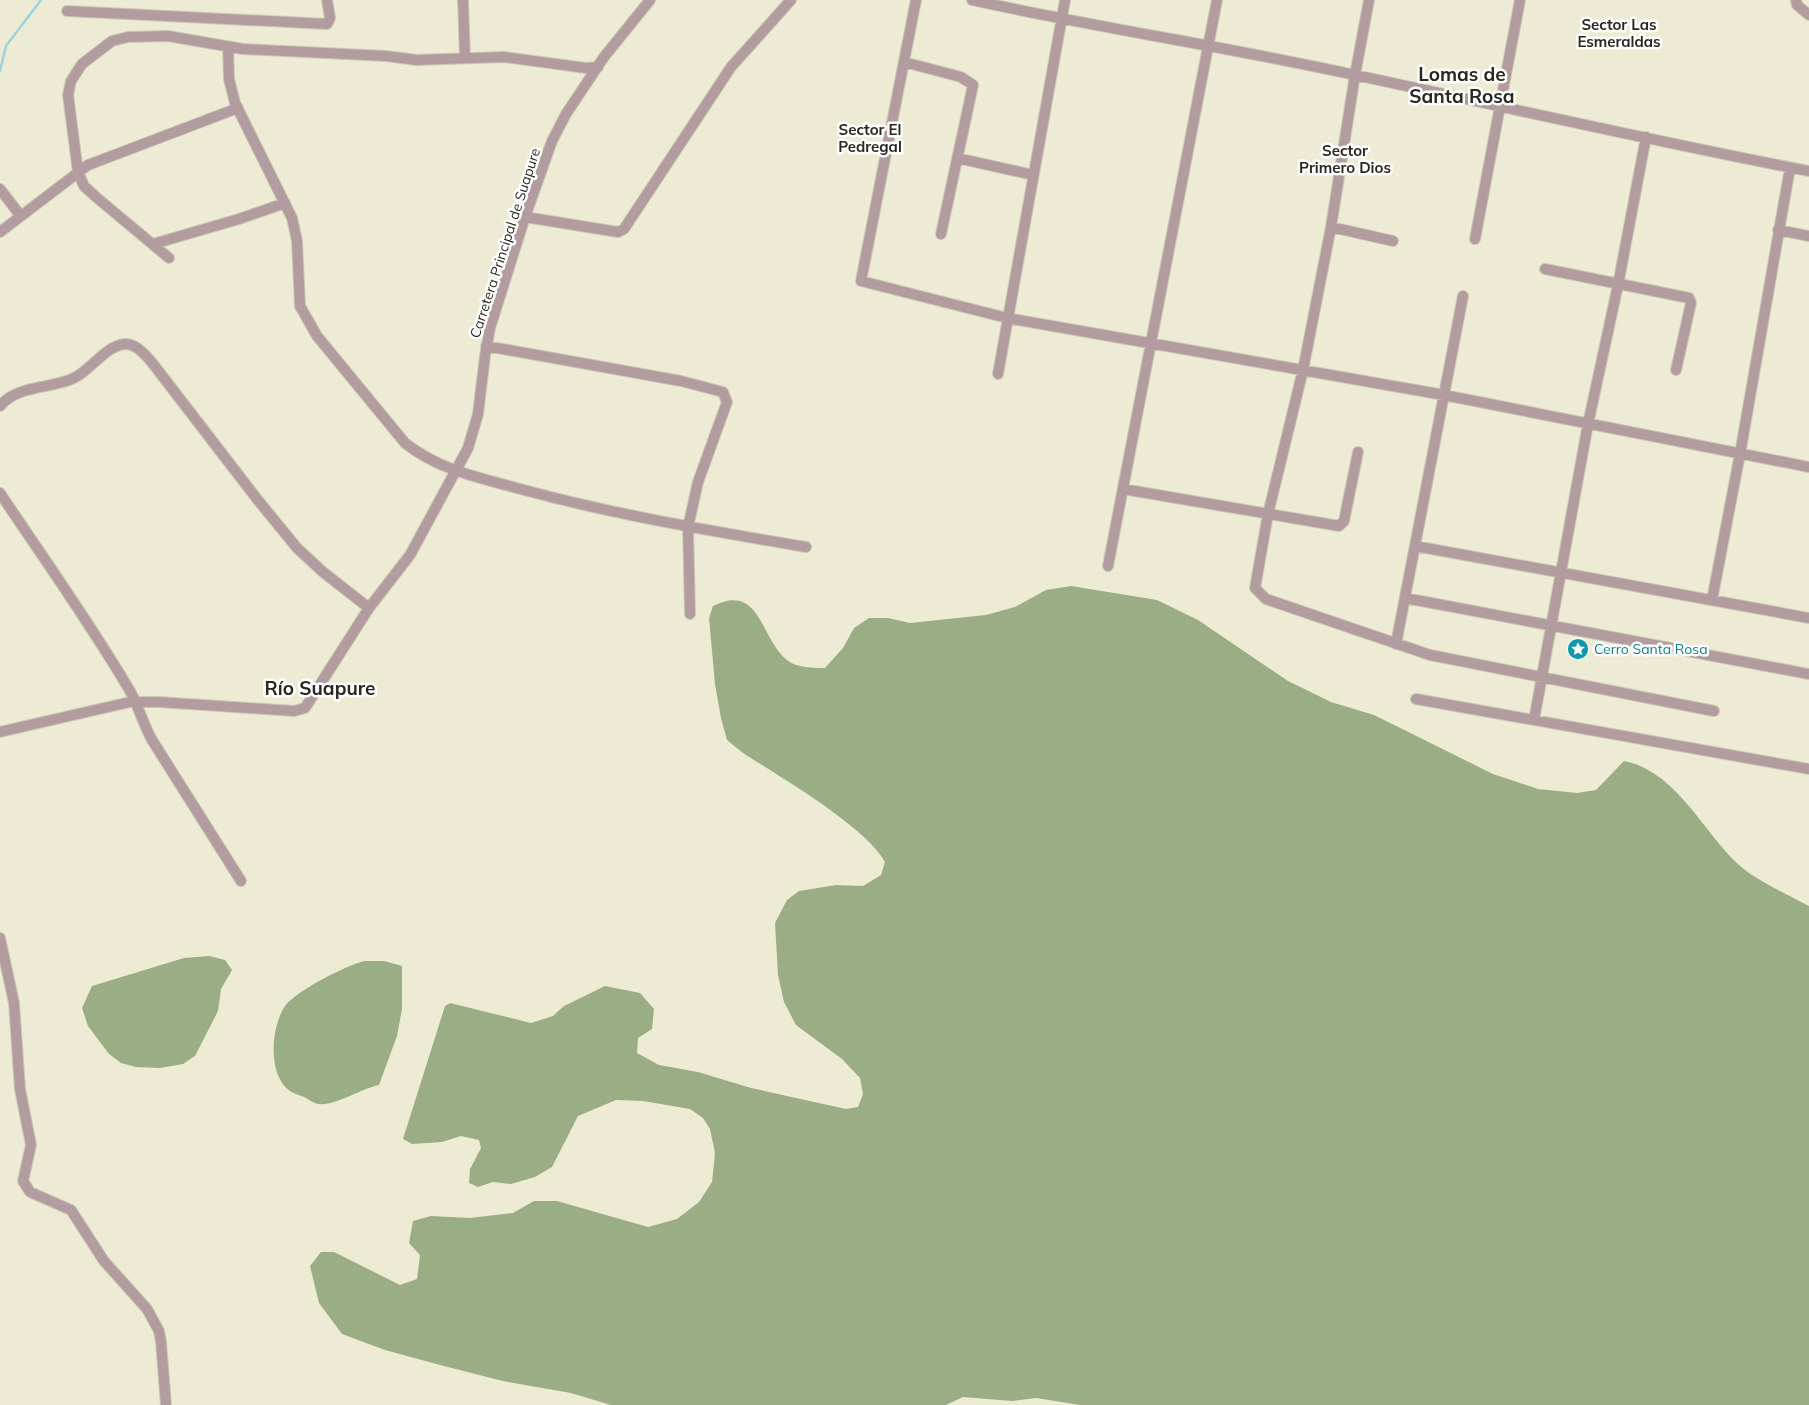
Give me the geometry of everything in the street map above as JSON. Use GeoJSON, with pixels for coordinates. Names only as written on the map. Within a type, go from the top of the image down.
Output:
{"type":"FeatureCollection","features":[{"type":"Feature","properties":{"kind":"street"},"geometry":{"type":"LineString","coordinates":[[67,11],[327,24],[330,18],[327,0]]}},
{"type":"Feature","properties":{"kind":"street"},"geometry":{"type":"LineString","coordinates":[[463,0],[465,58]]}},
{"type":"Feature","properties":{"kind":"street","name":"Carretera Principal de Suapure"},"geometry":{"type":"LineString","coordinates":[[0,732],[136,702],[302,710],[308,704],[369,608],[410,554],[468,448],[476,424],[486,346],[525,217],[558,127],[598,67],[631,22],[650,0]]}},
{"type":"Feature","properties":{"kind":"street"},"geometry":{"type":"LineString","coordinates":[[525,217],[618,232],[624,230],[731,67],[791,0]]}},
{"type":"Feature","properties":{"kind":"street"},"geometry":{"type":"LineString","coordinates":[[916,0],[862,281],[1007,318],[1444,395],[1809,467]]}},
{"type":"Feature","properties":{"kind":"street"},"geometry":{"type":"LineString","coordinates":[[972,0],[1061,20],[1208,48],[1239,51],[1809,171]]}},
{"type":"Feature","properties":{"kind":"street"},"geometry":{"type":"LineString","coordinates":[[998,374],[1032,175],[1065,0]]}},
{"type":"Feature","properties":{"kind":"street"},"geometry":{"type":"LineString","coordinates":[[1108,566],[1217,0]]}},
{"type":"Feature","properties":{"kind":"street"},"geometry":{"type":"LineString","coordinates":[[1369,0],[1331,227],[1303,370],[1268,514],[1254,581],[1259,594],[1266,599],[1332,620],[1396,644],[1437,656],[1714,711]]}},
{"type":"Feature","properties":{"kind":"street"},"geometry":{"type":"LineString","coordinates":[[1475,239],[1520,0]]}},
{"type":"Feature","properties":{"kind":"street"},"geometry":{"type":"LineString","coordinates":[[1796,0],[1797,5],[1809,15]]}},
{"type":"Feature","properties":{"kind":"street"},"geometry":{"type":"LineString","coordinates":[[169,258],[84,186],[78,172],[68,95],[71,81],[76,72],[92,55],[112,41],[145,36],[180,37],[228,47],[386,56],[416,60],[504,57],[586,68],[598,67]]}},
{"type":"Feature","properties":{"kind":"street"},"geometry":{"type":"LineString","coordinates":[[228,47],[231,90],[296,230],[298,299],[308,324],[405,443],[422,457],[456,471],[590,507],[688,527],[806,547]]}},
{"type":"Feature","properties":{"kind":"street"},"geometry":{"type":"LineString","coordinates":[[904,62],[961,77],[972,85],[941,234]]}},
{"type":"Feature","properties":{"kind":"street"},"geometry":{"type":"LineString","coordinates":[[0,232],[20,214],[78,172],[104,159],[238,108]]}},
{"type":"Feature","properties":{"kind":"street"},"geometry":{"type":"LineString","coordinates":[[1534,720],[1588,424],[1618,285],[1646,137]]}},
{"type":"Feature","properties":{"kind":"street"},"geometry":{"type":"LineString","coordinates":[[957,158],[1032,175]]}},
{"type":"Feature","properties":{"kind":"street"},"geometry":{"type":"LineString","coordinates":[[1712,600],[1740,454],[1790,168]]}},
{"type":"Feature","properties":{"kind":"street"},"geometry":{"type":"LineString","coordinates":[[0,189],[20,214]]}},
{"type":"Feature","properties":{"kind":"street"},"geometry":{"type":"LineString","coordinates":[[153,244],[239,219],[285,203]]}},
{"type":"Feature","properties":{"kind":"street"},"geometry":{"type":"LineString","coordinates":[[1331,227],[1394,241]]}},
{"type":"Feature","properties":{"kind":"street"},"geometry":{"type":"LineString","coordinates":[[1778,230],[1809,236]]}},
{"type":"Feature","properties":{"kind":"street"},"geometry":{"type":"LineString","coordinates":[[1545,269],[1690,300],[1676,370]]}},
{"type":"Feature","properties":{"kind":"street"},"geometry":{"type":"LineString","coordinates":[[1396,644],[1463,296]]}},
{"type":"Feature","properties":{"kind":"street"},"geometry":{"type":"LineString","coordinates":[[0,406],[14,395],[79,376],[118,346],[131,345],[137,347],[150,360],[297,548],[323,572],[369,608]]}},
{"type":"Feature","properties":{"kind":"street"},"geometry":{"type":"LineString","coordinates":[[486,346],[681,381],[723,392],[727,402],[698,482],[688,527],[690,614]]}},
{"type":"Feature","properties":{"kind":"street"},"geometry":{"type":"LineString","coordinates":[[1123,489],[1339,526],[1344,521],[1358,452]]}},
{"type":"Feature","properties":{"kind":"street"},"geometry":{"type":"LineString","coordinates":[[0,493],[98,638],[136,702],[152,740],[241,882]]}},
{"type":"Feature","properties":{"kind":"street"},"geometry":{"type":"LineString","coordinates":[[1415,546],[1809,618]]}},
{"type":"Feature","properties":{"kind":"street"},"geometry":{"type":"LineString","coordinates":[[1405,598],[1809,674]]}},
{"type":"Feature","properties":{"kind":"street"},"geometry":{"type":"LineString","coordinates":[[1416,699],[1809,768]]}},
{"type":"Feature","properties":{"kind":"street"},"geometry":{"type":"LineString","coordinates":[[0,938],[14,1003],[20,1090],[31,1145],[23,1181],[30,1192],[71,1210],[104,1262],[148,1309],[159,1331],[166,1405]]}},
{"type":"Feature","properties":{"kind":"green space"},"geometry":{"type":"Polygon","coordinates":[[[1071,586],[1157,600],[1198,620],[1288,681],[1331,702],[1374,715],[1493,774],[1538,789],[1577,793],[1596,790],[1624,761],[1642,767],[1659,777],[1688,804],[1726,851],[1746,871],[1809,906],[1809,1405],[1080,1405],[1036,1398],[1012,1401],[963,1397],[946,1405],[611,1405],[571,1393],[503,1381],[440,1365],[385,1350],[342,1334],[319,1303],[310,1266],[321,1252],[334,1252],[400,1285],[417,1279],[420,1255],[409,1243],[413,1221],[431,1216],[470,1218],[513,1213],[534,1201],[557,1201],[648,1227],[677,1219],[699,1202],[712,1182],[715,1153],[710,1129],[703,1118],[690,1109],[643,1101],[616,1100],[578,1116],[552,1167],[535,1177],[511,1184],[493,1182],[478,1187],[469,1183],[470,1169],[481,1148],[479,1140],[461,1136],[442,1142],[412,1144],[403,1139],[445,1006],[450,1003],[531,1023],[553,1016],[564,1006],[605,986],[640,993],[654,1009],[652,1029],[638,1038],[637,1053],[659,1065],[698,1072],[751,1088],[846,1109],[858,1107],[863,1094],[860,1078],[842,1059],[796,1025],[784,1002],[778,975],[775,923],[787,900],[799,891],[836,885],[863,886],[881,875],[885,862],[875,848],[860,833],[841,818],[743,753],[727,740],[715,684],[709,618],[713,606],[729,601],[741,601],[758,616],[778,651],[787,660],[800,666],[825,668],[843,648],[854,628],[869,618],[888,618],[910,623],[986,615],[1015,607],[1046,590],[1071,586]]]}},
{"type":"Feature","properties":{"kind":"green space"},"geometry":{"type":"Polygon","coordinates":[[[209,956],[225,960],[232,970],[221,989],[218,1011],[195,1056],[183,1064],[160,1068],[136,1067],[121,1063],[109,1054],[88,1026],[82,1008],[92,986],[184,958],[209,956]]]}},
{"type":"Feature","properties":{"kind":"green space"},"geometry":{"type":"Polygon","coordinates":[[[364,961],[384,961],[402,966],[402,1009],[397,1036],[379,1085],[340,1100],[318,1104],[290,1091],[283,1084],[278,1074],[275,1063],[274,1038],[280,1015],[285,1006],[299,993],[334,973],[364,961]]]}},
{"type":"Feature","properties":{"kind":"waterway"},"geometry":{"type":"LineString","coordinates":[[0,71],[6,46],[41,0]]}},
{"type":"Feature","properties":{"kind":"place","name":"Cerro Santa Rosa"},"geometry":{"type":"Point","coordinates":[1578,649]}},
{"type":"Feature","properties":{"kind":"district","name":"Sector Las Esmeraldas"},"geometry":{"type":"Point","coordinates":[1619,32]}},
{"type":"Feature","properties":{"kind":"district","name":"Lomas de Santa Rosa"},"geometry":{"type":"Point","coordinates":[1462,85]}},
{"type":"Feature","properties":{"kind":"district","name":"Sector El Pedregal"},"geometry":{"type":"Point","coordinates":[870,138]}},
{"type":"Feature","properties":{"kind":"district","name":"Sector Primero Dios"},"geometry":{"type":"Point","coordinates":[1345,158]}},
{"type":"Feature","properties":{"kind":"district","name":"Río Suapure"},"geometry":{"type":"Point","coordinates":[320,688]}}]}
